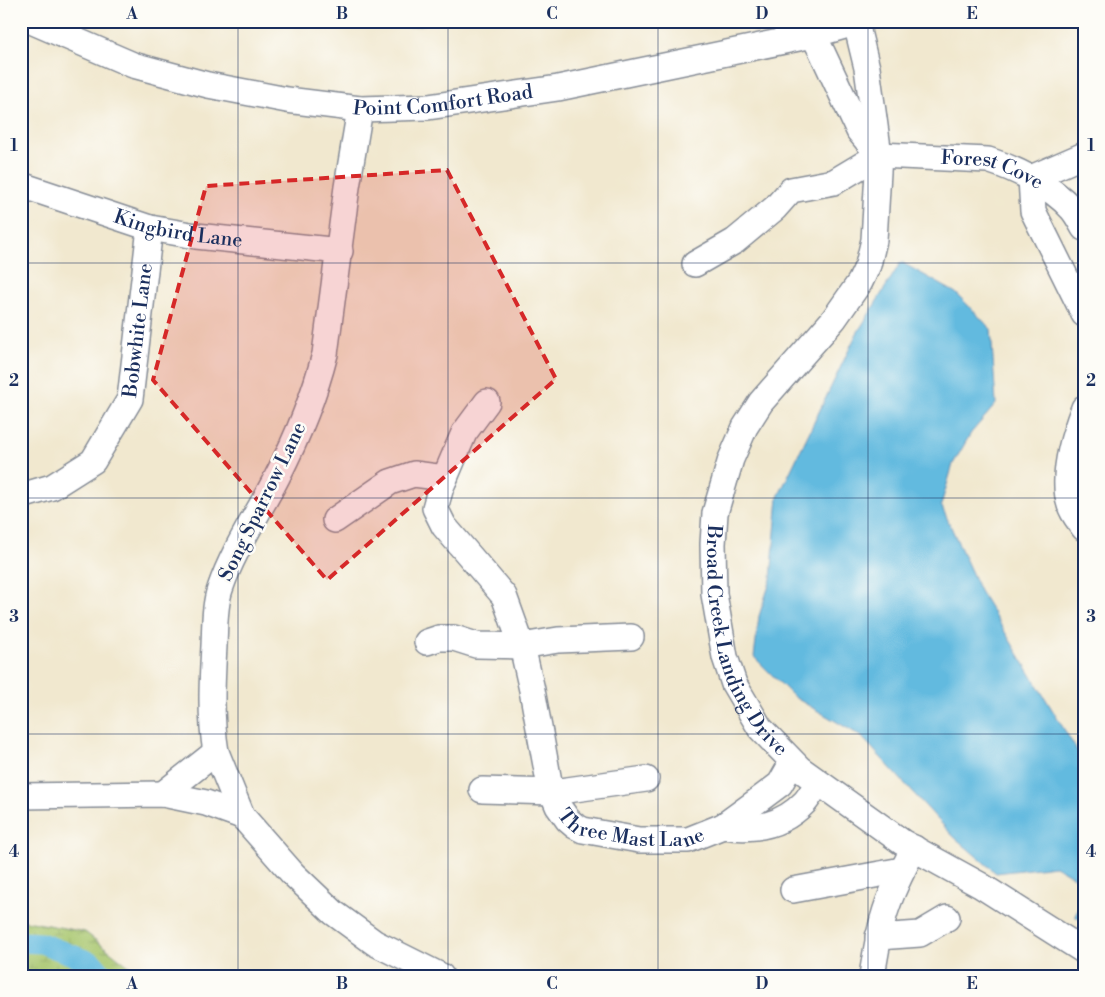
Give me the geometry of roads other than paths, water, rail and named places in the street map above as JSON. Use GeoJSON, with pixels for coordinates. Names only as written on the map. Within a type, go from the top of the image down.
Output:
{"type":"FeatureCollection","features":[{"type":"Feature","properties":{"kind":"street","name":"Point Comfort Road"},"geometry":{"type":"LineString","coordinates":[[31,21],[133,65],[208,85],[287,100],[360,109],[428,107],[558,88],[813,35],[859,22]]}},
{"type":"Feature","properties":{"kind":"street","name":"Broad Creek Landing Drive"},"geometry":{"type":"LineString","coordinates":[[859,22],[879,155],[874,240],[868,266],[860,282],[845,304],[761,402],[745,427],[731,459],[715,513],[713,544],[714,594],[725,656],[734,684],[756,721],[792,762],[902,842],[980,885],[1084,951]]}},
{"type":"Feature","properties":{"kind":"street"},"geometry":{"type":"LineString","coordinates":[[695,264],[735,241],[775,208],[791,190],[834,182],[879,155],[859,131],[813,35]]}},
{"type":"Feature","properties":{"kind":"street","name":"Song Sparrow Lane"},"geometry":{"type":"LineString","coordinates":[[360,109],[347,187],[325,354],[319,379],[301,427],[277,477],[230,564],[219,591],[215,613],[212,687],[216,752],[242,816],[293,874],[334,913],[375,943],[441,976]]}},
{"type":"Feature","properties":{"kind":"street","name":"Forest Cove"},"geometry":{"type":"LineString","coordinates":[[879,155],[988,160],[1012,168],[1062,198],[1073,210],[1084,228]]}},
{"type":"Feature","properties":{"kind":"street"},"geometry":{"type":"LineString","coordinates":[[1084,156],[1031,178],[1033,211],[1084,314]]}},
{"type":"Feature","properties":{"kind":"street","name":"Kingbird Lane"},"geometry":{"type":"LineString","coordinates":[[21,185],[150,228],[196,236],[340,251]]}},
{"type":"Feature","properties":{"kind":"street","name":"Bobwhite Lane"},"geometry":{"type":"LineString","coordinates":[[21,496],[52,487],[93,461],[130,399],[150,228]]}},
{"type":"Feature","properties":{"kind":"street","name":"Three Mast Lane"},"geometry":{"type":"LineString","coordinates":[[486,402],[464,433],[444,478],[436,508],[444,526],[504,596],[522,646],[553,792],[558,806],[568,820],[583,830],[639,840],[688,840],[723,826],[780,784],[792,762]]}},
{"type":"Feature","properties":{"kind":"street"},"geometry":{"type":"LineString","coordinates":[[1084,408],[1070,450],[1068,482],[1069,504],[1074,515],[1084,528]]}},
{"type":"Feature","properties":{"kind":"street"},"geometry":{"type":"LineString","coordinates":[[335,520],[390,482],[414,474],[444,478]]}},
{"type":"Feature","properties":{"kind":"street"},"geometry":{"type":"LineString","coordinates":[[427,642],[439,638],[454,638],[476,645],[522,646],[558,640],[631,637]]}},
{"type":"Feature","properties":{"kind":"street"},"geometry":{"type":"LineString","coordinates":[[163,794],[216,752]]}},
{"type":"Feature","properties":{"kind":"street","name":"Three Mast Lane"},"geometry":{"type":"LineString","coordinates":[[482,790],[553,792],[646,779]]}},
{"type":"Feature","properties":{"kind":"street","name":"Three Mast Lane"},"geometry":{"type":"LineString","coordinates":[[723,826],[740,829],[759,828],[784,818],[805,802],[818,782]]}},
{"type":"Feature","properties":{"kind":"street"},"geometry":{"type":"LineString","coordinates":[[21,796],[163,794],[206,803],[242,816]]}},
{"type":"Feature","properties":{"kind":"street"},"geometry":{"type":"LineString","coordinates":[[872,976],[878,937],[884,917],[902,870],[914,848]]}},
{"type":"Feature","properties":{"kind":"street"},"geometry":{"type":"LineString","coordinates":[[792,890],[902,870]]}},
{"type":"Feature","properties":{"kind":"street"},"geometry":{"type":"LineString","coordinates":[[878,937],[920,934],[947,918]]}},
{"type":"Feature","properties":{"kind":"water"},"geometry":{"type":"Polygon","coordinates":[[[901,262],[956,293],[991,329],[996,404],[971,433],[953,464],[941,505],[980,591],[1084,762],[1084,883],[1055,866],[996,873],[953,836],[861,736],[794,697],[754,657],[759,616],[771,579],[778,497],[856,335],[901,262]]]}},
{"type":"Feature","properties":{"kind":"water"},"geometry":{"type":"Polygon","coordinates":[[[1084,893],[1084,922],[1075,916],[1084,893]]]}},
{"type":"Feature","properties":{"kind":"waterway"},"geometry":{"type":"LineString","coordinates":[[21,942],[41,943],[93,963],[104,976]]}}]}
